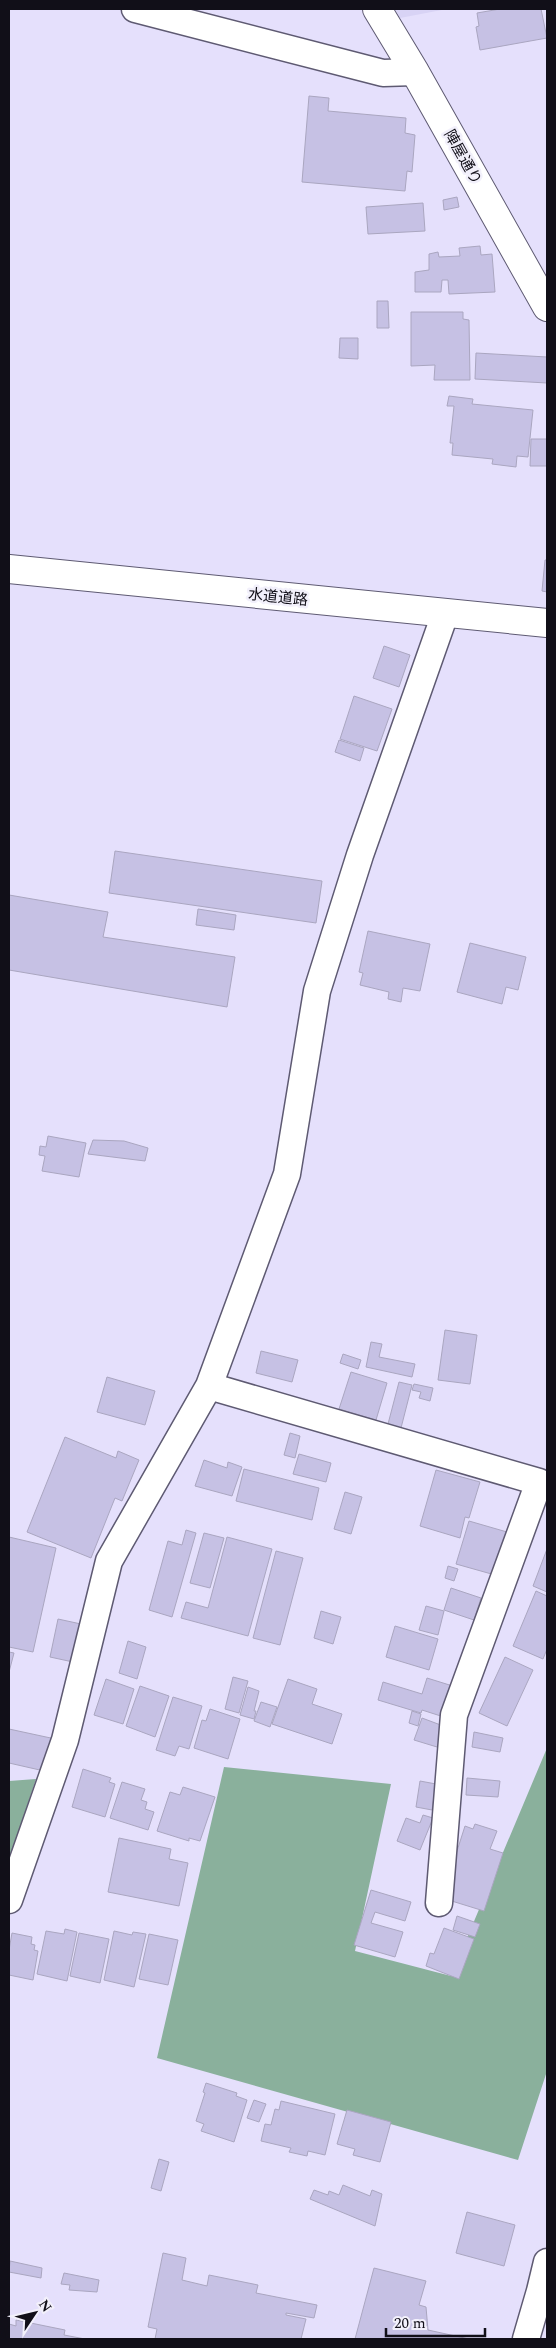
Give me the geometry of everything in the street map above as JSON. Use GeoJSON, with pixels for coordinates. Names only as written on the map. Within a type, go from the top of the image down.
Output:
{"type":"FeatureCollection","features":[{"type":"Feature","properties":{"kind":"street"},"geometry":{"type":"LineString","coordinates":[[134,9],[383,73],[416,72]]}},
{"type":"Feature","properties":{"kind":"street","name":"陣屋通り"},"geometry":{"type":"LineString","coordinates":[[377,9],[416,72],[547,307]]}},
{"type":"Feature","properties":{"kind":"street","name":"水道道路"},"geometry":{"type":"LineString","coordinates":[[9,569],[547,623]]}},
{"type":"Feature","properties":{"kind":"street"},"geometry":{"type":"LineString","coordinates":[[9,1900],[65,1740],[109,1561],[208,1386],[287,1174],[317,991],[360,854],[444,614]]}},
{"type":"Feature","properties":{"kind":"street"},"geometry":{"type":"LineString","coordinates":[[208,1386],[539,1482],[454,1716],[439,1903]]}},
{"type":"Feature","properties":{"kind":"street"},"geometry":{"type":"LineString","coordinates":[[526,2339],[544,2292],[547,2262]]}},
{"type":"Feature","properties":{"kind":"shaded area"},"geometry":{"type":"Polygon","coordinates":[[[395,9],[447,9],[400,18],[395,9]]]}},
{"type":"Feature","properties":{"kind":"green space"},"geometry":{"type":"Polygon","coordinates":[[[547,1748],[547,2071],[518,2160],[157,2058],[224,1767],[391,1784],[355,1951],[451,1976],[547,1748]]]}},
{"type":"Feature","properties":{"kind":"green space"},"geometry":{"type":"Polygon","coordinates":[[[36,1779],[9,1860],[9,1781],[36,1779]]]}},
{"type":"Feature","properties":{"kind":"building"},"geometry":{"type":"Polygon","coordinates":[[[500,9],[541,9],[547,38],[480,50],[476,27],[479,26],[477,13],[500,9]]]}},
{"type":"Feature","properties":{"kind":"building"},"geometry":{"type":"Polygon","coordinates":[[[309,96],[329,98],[328,111],[406,118],[405,133],[415,135],[412,172],[407,171],[405,191],[302,182],[309,96]]]}},
{"type":"Feature","properties":{"kind":"building"},"geometry":{"type":"Polygon","coordinates":[[[457,197],[459,207],[444,210],[443,200],[457,197]]]}},
{"type":"Feature","properties":{"kind":"building"},"geometry":{"type":"Polygon","coordinates":[[[423,203],[425,231],[368,234],[366,207],[423,203]]]}},
{"type":"Feature","properties":{"kind":"building"},"geometry":{"type":"Polygon","coordinates":[[[480,246],[481,255],[492,254],[495,292],[449,294],[448,280],[442,280],[441,292],[415,292],[415,272],[429,270],[429,254],[438,252],[439,257],[460,256],[459,248],[480,246]]]}},
{"type":"Feature","properties":{"kind":"building"},"geometry":{"type":"Polygon","coordinates":[[[377,301],[388,301],[389,328],[377,328],[377,301]]]}},
{"type":"Feature","properties":{"kind":"building"},"geometry":{"type":"Polygon","coordinates":[[[411,312],[463,312],[463,319],[469,320],[470,380],[434,380],[435,365],[411,366],[411,312]]]}},
{"type":"Feature","properties":{"kind":"building"},"geometry":{"type":"Polygon","coordinates":[[[340,338],[358,338],[358,359],[339,358],[340,338]]]}},
{"type":"Feature","properties":{"kind":"building"},"geometry":{"type":"Polygon","coordinates":[[[476,353],[547,357],[547,383],[475,379],[476,353]]]}},
{"type":"Feature","properties":{"kind":"building"},"geometry":{"type":"Polygon","coordinates":[[[449,396],[473,399],[472,404],[533,410],[528,457],[517,456],[516,467],[492,464],[493,459],[452,455],[453,443],[450,443],[454,406],[447,406],[449,396]]]}},
{"type":"Feature","properties":{"kind":"building"},"geometry":{"type":"Polygon","coordinates":[[[531,439],[547,439],[547,466],[530,466],[531,439]]]}},
{"type":"Feature","properties":{"kind":"building"},"geometry":{"type":"Polygon","coordinates":[[[545,560],[547,560],[547,592],[542,591],[545,560]]]}},
{"type":"Feature","properties":{"kind":"building"},"geometry":{"type":"Polygon","coordinates":[[[384,646],[410,655],[399,687],[373,678],[384,646]]]}},
{"type":"Feature","properties":{"kind":"building"},"geometry":{"type":"Polygon","coordinates":[[[354,696],[392,709],[377,751],[340,739],[354,696]]]}},
{"type":"Feature","properties":{"kind":"building"},"geometry":{"type":"Polygon","coordinates":[[[339,740],[364,748],[360,761],[335,752],[339,740]]]}},
{"type":"Feature","properties":{"kind":"building"},"geometry":{"type":"Polygon","coordinates":[[[115,851],[322,881],[316,923],[109,893],[115,851]]]}},
{"type":"Feature","properties":{"kind":"building"},"geometry":{"type":"Polygon","coordinates":[[[9,895],[108,912],[103,937],[235,957],[227,1007],[9,970],[9,895]]]}},
{"type":"Feature","properties":{"kind":"building"},"geometry":{"type":"Polygon","coordinates":[[[198,909],[236,915],[234,930],[196,925],[198,909]]]}},
{"type":"Feature","properties":{"kind":"building"},"geometry":{"type":"Polygon","coordinates":[[[368,931],[430,944],[420,991],[403,988],[401,1002],[388,999],[389,992],[360,985],[363,973],[359,972],[368,931]]]}},
{"type":"Feature","properties":{"kind":"building"},"geometry":{"type":"Polygon","coordinates":[[[470,943],[526,957],[518,990],[506,987],[502,1004],[457,992],[470,943]]]}},
{"type":"Feature","properties":{"kind":"building"},"geometry":{"type":"Polygon","coordinates":[[[48,1136],[86,1143],[79,1177],[42,1171],[45,1156],[39,1155],[40,1146],[46,1147],[48,1136]]]}},
{"type":"Feature","properties":{"kind":"building"},"geometry":{"type":"Polygon","coordinates":[[[93,1140],[124,1141],[148,1148],[145,1161],[88,1154],[93,1140]]]}},
{"type":"Feature","properties":{"kind":"building"},"geometry":{"type":"Polygon","coordinates":[[[445,1330],[477,1335],[470,1384],[438,1380],[445,1330]]]}},
{"type":"Feature","properties":{"kind":"building"},"geometry":{"type":"Polygon","coordinates":[[[371,1342],[382,1344],[379,1357],[415,1364],[412,1377],[366,1367],[371,1342]]]}},
{"type":"Feature","properties":{"kind":"building"},"geometry":{"type":"Polygon","coordinates":[[[261,1351],[298,1360],[292,1382],[256,1373],[261,1351]]]}},
{"type":"Feature","properties":{"kind":"building"},"geometry":{"type":"Polygon","coordinates":[[[343,1354],[361,1360],[358,1369],[340,1363],[343,1354]]]}},
{"type":"Feature","properties":{"kind":"building"},"geometry":{"type":"Polygon","coordinates":[[[351,1372],[387,1383],[376,1420],[339,1409],[351,1372]]]}},
{"type":"Feature","properties":{"kind":"building"},"geometry":{"type":"Polygon","coordinates":[[[107,1377],[155,1391],[145,1425],[97,1412],[107,1377]]]}},
{"type":"Feature","properties":{"kind":"building"},"geometry":{"type":"Polygon","coordinates":[[[399,1382],[412,1385],[401,1428],[388,1424],[399,1382]]]}},
{"type":"Feature","properties":{"kind":"building"},"geometry":{"type":"Polygon","coordinates":[[[414,1384],[433,1388],[430,1401],[419,1398],[421,1392],[412,1390],[414,1384]]]}},
{"type":"Feature","properties":{"kind":"building"},"geometry":{"type":"Polygon","coordinates":[[[290,1433],[300,1436],[295,1458],[284,1455],[290,1433]]]}},
{"type":"Feature","properties":{"kind":"building"},"geometry":{"type":"Polygon","coordinates":[[[65,1437],[116,1458],[118,1451],[139,1460],[122,1501],[115,1498],[91,1558],[27,1532],[65,1437]]]}},
{"type":"Feature","properties":{"kind":"building"},"geometry":{"type":"Polygon","coordinates":[[[299,1454],[331,1463],[326,1482],[293,1474],[299,1454]]]}},
{"type":"Feature","properties":{"kind":"building"},"geometry":{"type":"Polygon","coordinates":[[[204,1460],[227,1468],[228,1462],[242,1467],[232,1496],[195,1486],[204,1460]]]}},
{"type":"Feature","properties":{"kind":"building"},"geometry":{"type":"Polygon","coordinates":[[[244,1469],[319,1488],[312,1520],[236,1501],[244,1469]]]}},
{"type":"Feature","properties":{"kind":"building"},"geometry":{"type":"Polygon","coordinates":[[[436,1470],[480,1482],[469,1518],[465,1517],[460,1538],[420,1526],[436,1470]]]}},
{"type":"Feature","properties":{"kind":"building"},"geometry":{"type":"Polygon","coordinates":[[[345,1492],[362,1497],[351,1534],[334,1529],[345,1492]]]}},
{"type":"Feature","properties":{"kind":"building"},"geometry":{"type":"Polygon","coordinates":[[[469,1521],[507,1532],[495,1575],[456,1564],[469,1521]]]}},
{"type":"Feature","properties":{"kind":"building"},"geometry":{"type":"Polygon","coordinates":[[[186,1530],[196,1533],[172,1617],[149,1610],[168,1541],[182,1545],[186,1530]]]}},
{"type":"Feature","properties":{"kind":"building"},"geometry":{"type":"Polygon","coordinates":[[[204,1533],[224,1538],[210,1588],[190,1583],[204,1533]]]}},
{"type":"Feature","properties":{"kind":"building"},"geometry":{"type":"Polygon","coordinates":[[[9,1537],[56,1548],[33,1652],[9,1647],[9,1537]]]}},
{"type":"Feature","properties":{"kind":"building"},"geometry":{"type":"Polygon","coordinates":[[[227,1537],[272,1549],[248,1636],[181,1618],[186,1602],[208,1608],[227,1537]]]}},
{"type":"Feature","properties":{"kind":"building"},"geometry":{"type":"Polygon","coordinates":[[[547,1549],[547,1592],[533,1586],[547,1549]]]}},
{"type":"Feature","properties":{"kind":"building"},"geometry":{"type":"Polygon","coordinates":[[[276,1551],[303,1558],[280,1645],[253,1638],[276,1551]]]}},
{"type":"Feature","properties":{"kind":"building"},"geometry":{"type":"Polygon","coordinates":[[[448,1566],[458,1569],[454,1581],[445,1578],[448,1566]]]}},
{"type":"Feature","properties":{"kind":"building"},"geometry":{"type":"Polygon","coordinates":[[[451,1588],[481,1598],[474,1620],[444,1610],[451,1588]]]}},
{"type":"Feature","properties":{"kind":"building"},"geometry":{"type":"Polygon","coordinates":[[[536,1591],[547,1596],[547,1649],[543,1659],[513,1646],[536,1591]]]}},
{"type":"Feature","properties":{"kind":"building"},"geometry":{"type":"Polygon","coordinates":[[[426,1606],[444,1611],[438,1635],[419,1630],[426,1606]]]}},
{"type":"Feature","properties":{"kind":"building"},"geometry":{"type":"Polygon","coordinates":[[[321,1611],[341,1617],[333,1644],[314,1638],[321,1611]]]}},
{"type":"Feature","properties":{"kind":"building"},"geometry":{"type":"Polygon","coordinates":[[[58,1619],[81,1624],[73,1662],[50,1657],[58,1619]]]}},
{"type":"Feature","properties":{"kind":"building"},"geometry":{"type":"Polygon","coordinates":[[[395,1626],[438,1639],[429,1670],[386,1657],[395,1626]]]}},
{"type":"Feature","properties":{"kind":"building"},"geometry":{"type":"Polygon","coordinates":[[[128,1641],[146,1647],[137,1679],[119,1673],[128,1641]]]}},
{"type":"Feature","properties":{"kind":"building"},"geometry":{"type":"Polygon","coordinates":[[[9,1652],[14,1653],[9,1672],[9,1652]]]}},
{"type":"Feature","properties":{"kind":"building"},"geometry":{"type":"Polygon","coordinates":[[[505,1657],[533,1670],[507,1726],[479,1713],[505,1657]]]}},
{"type":"Feature","properties":{"kind":"building"},"geometry":{"type":"Polygon","coordinates":[[[233,1677],[248,1681],[239,1713],[225,1709],[233,1677]]]}},
{"type":"Feature","properties":{"kind":"building"},"geometry":{"type":"Polygon","coordinates":[[[427,1678],[456,1687],[447,1718],[422,1710],[421,1713],[378,1700],[383,1682],[422,1694],[427,1678]]]}},
{"type":"Feature","properties":{"kind":"building"},"geometry":{"type":"Polygon","coordinates":[[[106,1679],[134,1689],[123,1724],[94,1715],[106,1679]]]}},
{"type":"Feature","properties":{"kind":"building"},"geometry":{"type":"Polygon","coordinates":[[[288,1679],[317,1689],[312,1704],[342,1714],[332,1744],[272,1724],[288,1679]]]}},
{"type":"Feature","properties":{"kind":"building"},"geometry":{"type":"Polygon","coordinates":[[[140,1686],[169,1696],[155,1737],[126,1726],[140,1686]]]}},
{"type":"Feature","properties":{"kind":"building"},"geometry":{"type":"Polygon","coordinates":[[[248,1687],[259,1691],[254,1719],[240,1715],[248,1687]]]}},
{"type":"Feature","properties":{"kind":"building"},"geometry":{"type":"Polygon","coordinates":[[[173,1697],[202,1706],[189,1749],[179,1746],[175,1756],[156,1750],[173,1697]]]}},
{"type":"Feature","properties":{"kind":"building"},"geometry":{"type":"Polygon","coordinates":[[[261,1702],[277,1707],[270,1727],[254,1721],[261,1702]]]}},
{"type":"Feature","properties":{"kind":"building"},"geometry":{"type":"Polygon","coordinates":[[[210,1709],[240,1719],[228,1759],[194,1748],[202,1720],[206,1721],[210,1709]]]}},
{"type":"Feature","properties":{"kind":"building"},"geometry":{"type":"Polygon","coordinates":[[[412,1711],[421,1714],[418,1726],[409,1723],[412,1711]]]}},
{"type":"Feature","properties":{"kind":"building"},"geometry":{"type":"Polygon","coordinates":[[[422,1718],[446,1727],[437,1747],[414,1740],[422,1718]]]}},
{"type":"Feature","properties":{"kind":"building"},"geometry":{"type":"Polygon","coordinates":[[[9,1729],[60,1740],[53,1773],[9,1763],[9,1729]]]}},
{"type":"Feature","properties":{"kind":"building"},"geometry":{"type":"Polygon","coordinates":[[[474,1732],[503,1738],[500,1752],[472,1747],[474,1732]]]}},
{"type":"Feature","properties":{"kind":"building"},"geometry":{"type":"Polygon","coordinates":[[[83,1769],[111,1778],[109,1782],[115,1784],[105,1817],[72,1807],[83,1769]]]}},
{"type":"Feature","properties":{"kind":"building"},"geometry":{"type":"Polygon","coordinates":[[[467,1778],[500,1781],[498,1797],[466,1795],[467,1778]]]}},
{"type":"Feature","properties":{"kind":"building"},"geometry":{"type":"Polygon","coordinates":[[[420,1781],[436,1784],[432,1810],[416,1807],[420,1781]]]}},
{"type":"Feature","properties":{"kind":"building"},"geometry":{"type":"Polygon","coordinates":[[[122,1782],[145,1789],[141,1800],[147,1802],[145,1809],[154,1812],[148,1830],[110,1818],[122,1782]]]}},
{"type":"Feature","properties":{"kind":"building"},"geometry":{"type":"Polygon","coordinates":[[[183,1787],[215,1797],[200,1841],[189,1838],[189,1841],[157,1831],[170,1792],[180,1795],[183,1787]]]}},
{"type":"Feature","properties":{"kind":"building"},"geometry":{"type":"Polygon","coordinates":[[[423,1815],[433,1818],[420,1850],[397,1841],[406,1818],[420,1823],[423,1815]]]}},
{"type":"Feature","properties":{"kind":"building"},"geometry":{"type":"Polygon","coordinates":[[[475,1824],[497,1831],[490,1849],[503,1853],[484,1911],[442,1898],[465,1826],[473,1829],[475,1824]]]}},
{"type":"Feature","properties":{"kind":"building"},"geometry":{"type":"Polygon","coordinates":[[[119,1838],[171,1849],[169,1859],[188,1863],[179,1906],[108,1892],[119,1838]]]}},
{"type":"Feature","properties":{"kind":"building"},"geometry":{"type":"Polygon","coordinates":[[[371,1890],[411,1902],[405,1921],[375,1912],[371,1923],[403,1932],[395,1957],[354,1945],[371,1890]]]}},
{"type":"Feature","properties":{"kind":"building"},"geometry":{"type":"Polygon","coordinates":[[[457,1916],[480,1924],[475,1937],[453,1930],[457,1916]]]}},
{"type":"Feature","properties":{"kind":"building"},"geometry":{"type":"Polygon","coordinates":[[[444,1928],[474,1939],[459,1979],[426,1966],[430,1953],[434,1954],[444,1928]]]}},
{"type":"Feature","properties":{"kind":"building"},"geometry":{"type":"Polygon","coordinates":[[[65,1929],[77,1932],[67,1981],[37,1974],[46,1931],[64,1934],[65,1929]]]}},
{"type":"Feature","properties":{"kind":"building"},"geometry":{"type":"Polygon","coordinates":[[[114,1931],[132,1935],[133,1932],[146,1934],[134,1987],[104,1980],[114,1931]]]}},
{"type":"Feature","properties":{"kind":"building"},"geometry":{"type":"Polygon","coordinates":[[[12,1933],[32,1937],[31,1944],[35,1945],[34,1950],[38,1951],[33,1980],[9,1975],[9,1950],[12,1933]]]}},
{"type":"Feature","properties":{"kind":"building"},"geometry":{"type":"Polygon","coordinates":[[[79,1933],[109,1939],[100,1983],[70,1976],[79,1933]]]}},
{"type":"Feature","properties":{"kind":"building"},"geometry":{"type":"Polygon","coordinates":[[[149,1934],[178,1940],[168,1985],[139,1979],[149,1934]]]}},
{"type":"Feature","properties":{"kind":"building"},"geometry":{"type":"Polygon","coordinates":[[[206,2083],[237,2093],[236,2096],[247,2100],[234,2142],[201,2131],[204,2124],[196,2121],[205,2093],[203,2092],[206,2083]]]}},
{"type":"Feature","properties":{"kind":"building"},"geometry":{"type":"Polygon","coordinates":[[[254,2100],[266,2104],[259,2122],[247,2118],[254,2100]]]}},
{"type":"Feature","properties":{"kind":"building"},"geometry":{"type":"Polygon","coordinates":[[[281,2101],[335,2114],[325,2155],[308,2151],[307,2156],[289,2152],[291,2148],[261,2141],[265,2124],[271,2125],[275,2109],[279,2110],[281,2101]]]}},
{"type":"Feature","properties":{"kind":"building"},"geometry":{"type":"Polygon","coordinates":[[[347,2110],[391,2122],[380,2162],[353,2155],[355,2149],[337,2144],[347,2110]]]}},
{"type":"Feature","properties":{"kind":"building"},"geometry":{"type":"Polygon","coordinates":[[[159,2159],[169,2162],[161,2191],[151,2188],[159,2159]]]}},
{"type":"Feature","properties":{"kind":"building"},"geometry":{"type":"Polygon","coordinates":[[[343,2185],[370,2196],[372,2190],[382,2194],[375,2226],[310,2199],[314,2190],[328,2195],[329,2191],[339,2195],[343,2185]]]}},
{"type":"Feature","properties":{"kind":"building"},"geometry":{"type":"Polygon","coordinates":[[[467,2212],[515,2225],[504,2266],[456,2253],[467,2212]]]}},
{"type":"Feature","properties":{"kind":"building"},"geometry":{"type":"Polygon","coordinates":[[[163,2253],[186,2258],[182,2280],[207,2286],[209,2275],[258,2285],[256,2293],[317,2305],[314,2318],[286,2313],[286,2315],[306,2319],[301,2339],[155,2339],[157,2329],[148,2327],[163,2253]]]}},
{"type":"Feature","properties":{"kind":"building"},"geometry":{"type":"Polygon","coordinates":[[[10,2261],[42,2268],[41,2278],[9,2272],[10,2261]]]}},
{"type":"Feature","properties":{"kind":"building"},"geometry":{"type":"Polygon","coordinates":[[[374,2268],[426,2281],[419,2305],[426,2307],[428,2330],[469,2339],[355,2339],[374,2268]]]}},
{"type":"Feature","properties":{"kind":"building"},"geometry":{"type":"Polygon","coordinates":[[[64,2273],[99,2280],[97,2292],[69,2290],[70,2285],[61,2284],[64,2273]]]}},
{"type":"Feature","properties":{"kind":"building"},"geometry":{"type":"Polygon","coordinates":[[[16,2320],[65,2330],[64,2335],[85,2339],[9,2339],[9,2324],[16,2326],[16,2320]]]}}]}
